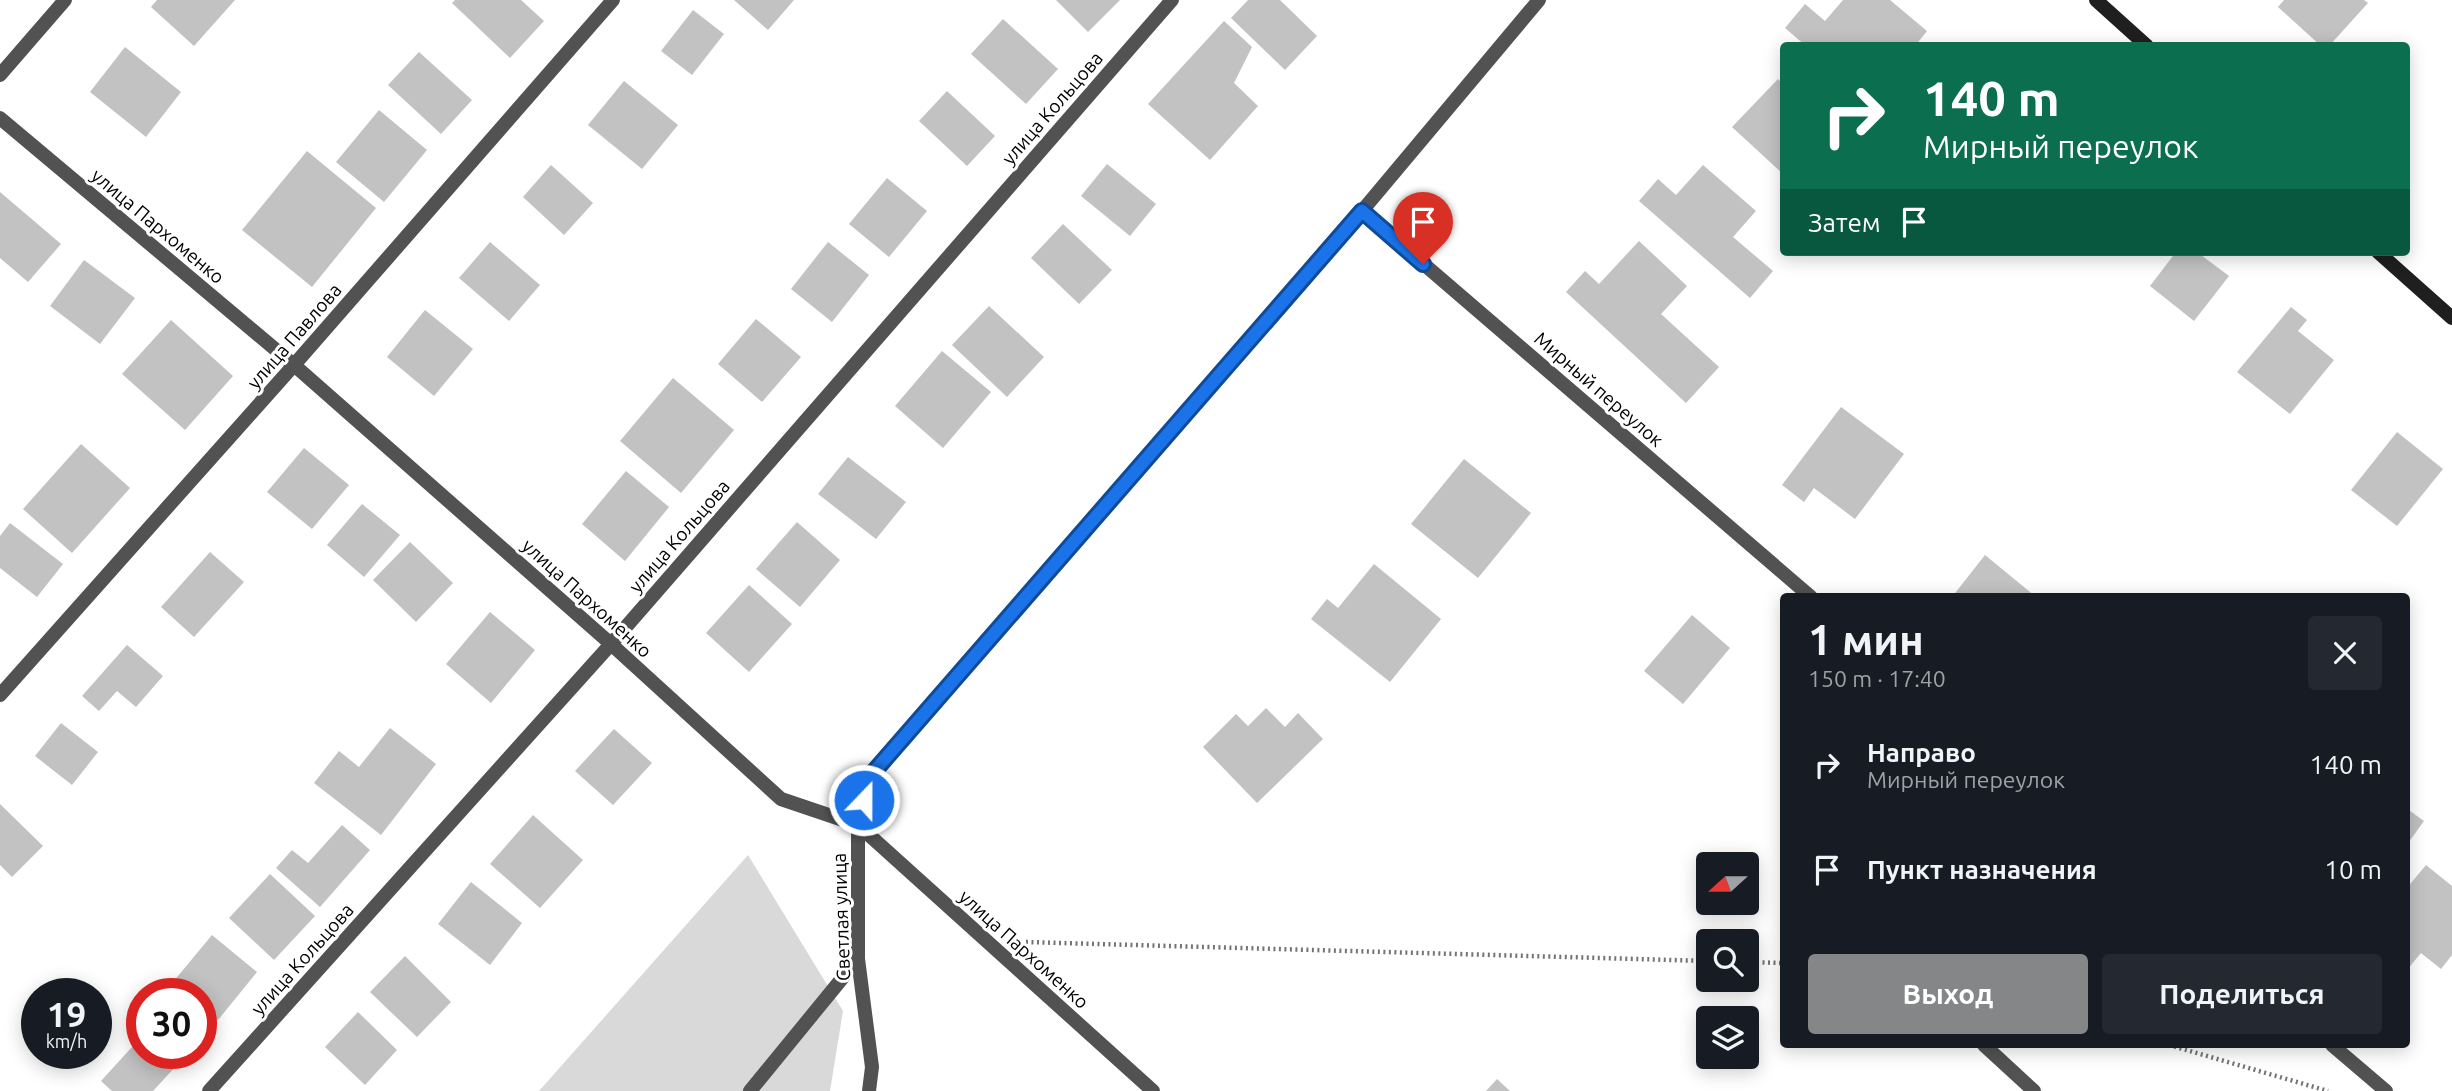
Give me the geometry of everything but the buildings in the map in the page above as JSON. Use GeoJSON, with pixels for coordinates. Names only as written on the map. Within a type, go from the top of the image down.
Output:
{"type":"FeatureCollection","features":[{"type":"Feature","properties":{"kind":"main road"},"geometry":{"type":"LineString","coordinates":[[2096,0],[2143,42]]}},
{"type":"Feature","properties":{"kind":"main road"},"geometry":{"type":"LineString","coordinates":[[2382,256],[2452,318]]}},
{"type":"Feature","properties":{"kind":"street"},"geometry":{"type":"LineString","coordinates":[[0,75],[65,0]]}},
{"type":"Feature","properties":{"kind":"street","name":"улица Павлова"},"geometry":{"type":"LineString","coordinates":[[0,695],[294,365],[613,0]]}},
{"type":"Feature","properties":{"kind":"street","name":"улица Кольцова"},"geometry":{"type":"LineString","coordinates":[[209,1091],[611,644],[1172,0]]}},
{"type":"Feature","properties":{"kind":"street","name":"Светлая улица"},"geometry":{"type":"LineString","coordinates":[[869,1091],[872,1067],[858,958],[858,825],[871,775],[1362,211],[1539,0]]}},
{"type":"Feature","properties":{"kind":"street","name":"улица Пархоменко"},"geometry":{"type":"LineString","coordinates":[[0,118],[294,365],[611,644],[781,799],[858,825],[1153,1091]]}},
{"type":"Feature","properties":{"kind":"street","name":"Мирный переулок"},"geometry":{"type":"LineString","coordinates":[[1362,211],[1806,593]]}},
{"type":"Feature","properties":{"kind":"street"},"geometry":{"type":"LineString","coordinates":[[750,1091],[858,958]]}},
{"type":"Feature","properties":{"kind":"street"},"geometry":{"type":"LineString","coordinates":[[1987,1048],[2034,1091]]}},
{"type":"Feature","properties":{"kind":"street"},"geometry":{"type":"LineString","coordinates":[[2336,1048],[2386,1091]]}},
{"type":"Feature","properties":{"kind":"path"},"geometry":{"type":"LineString","coordinates":[[987,941],[1696,961]]}},
{"type":"Feature","properties":{"kind":"path"},"geometry":{"type":"LineString","coordinates":[[1759,962],[1780,963]]}},
{"type":"Feature","properties":{"kind":"path"},"geometry":{"type":"LineString","coordinates":[[2179,1048],[2328,1091]]}},
{"type":"Feature","properties":{"kind":"shaded area"},"geometry":{"type":"Polygon","coordinates":[[[748,855],[843,1011],[830,1091],[539,1091],[748,855]]]}},
{"type":"Feature","properties":{"kind":"route"},"geometry":{"type":"LineString","coordinates":[[864,800],[871,775],[1362,211],[1423,264]]}}]}
